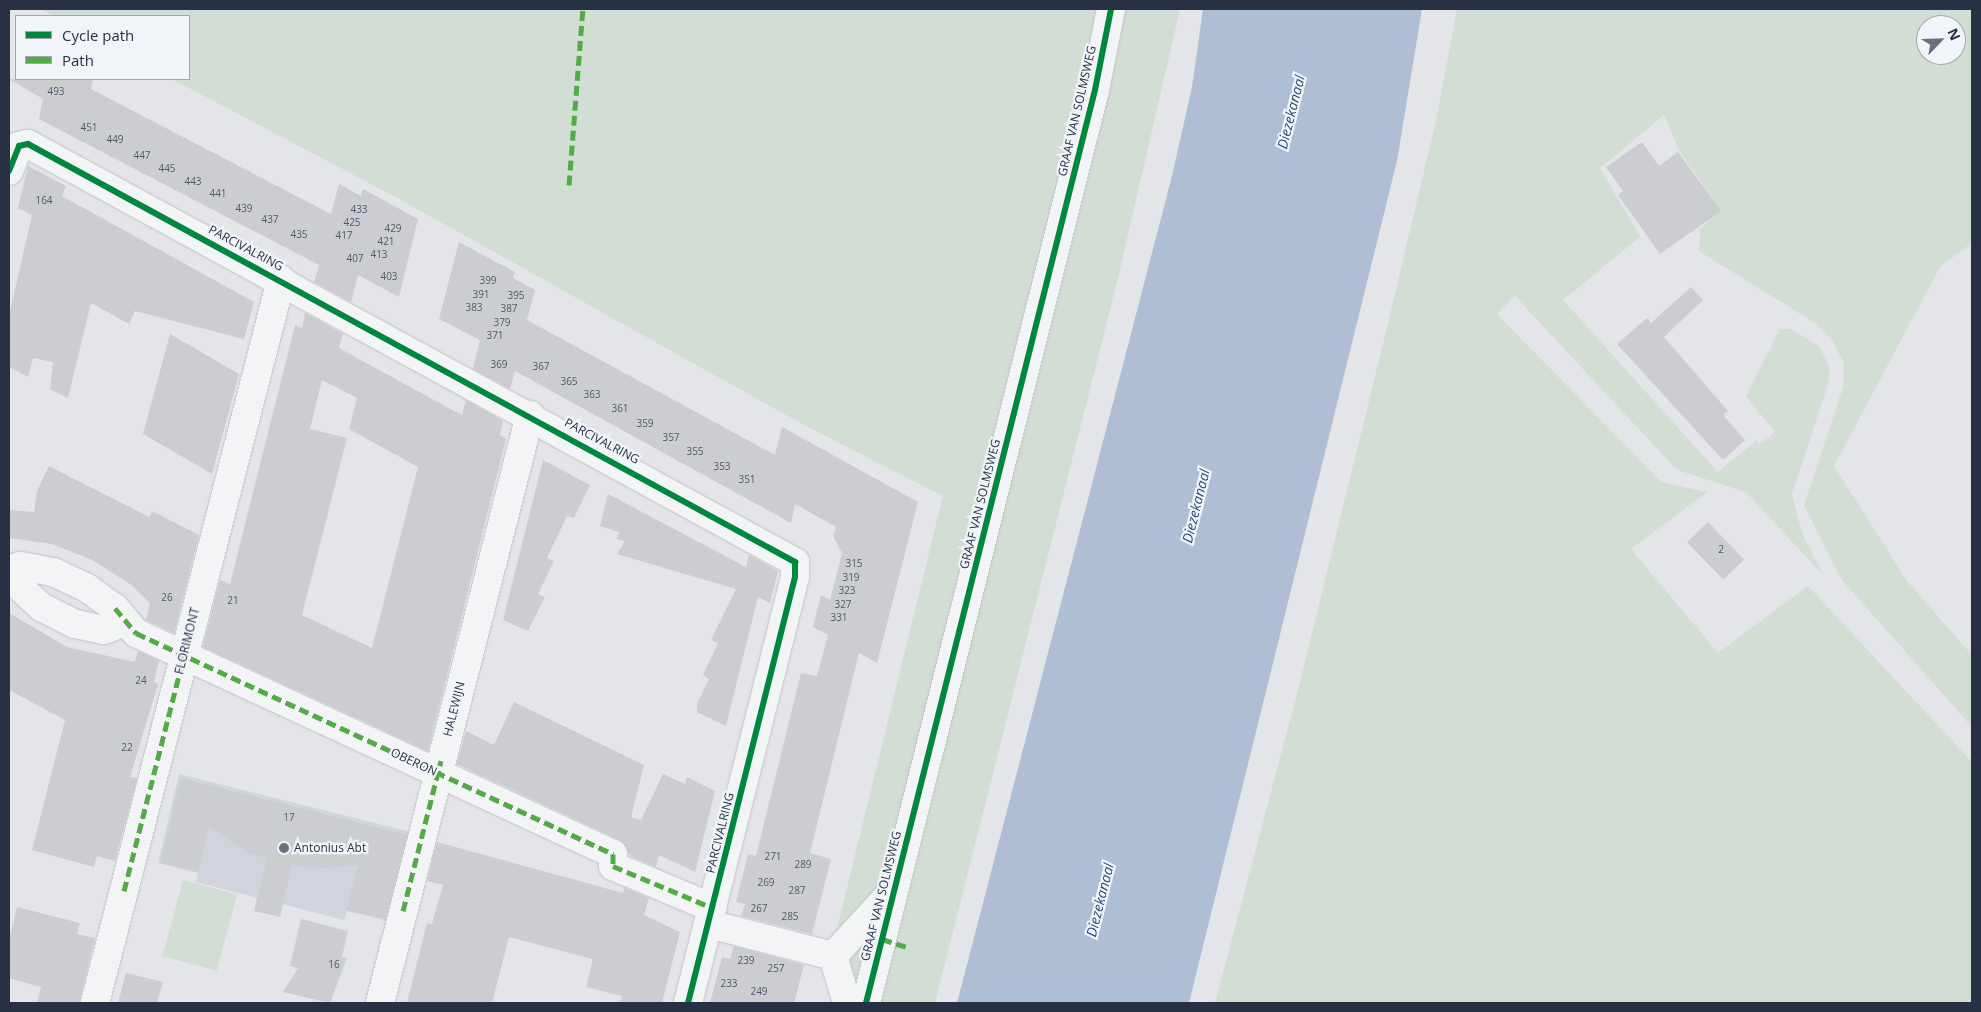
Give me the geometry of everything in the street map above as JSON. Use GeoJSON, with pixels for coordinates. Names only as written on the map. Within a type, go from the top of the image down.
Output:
{"type":"FeatureCollection","features":[{"type":"Feature","properties":{"kind":"street","name":"GRAAF VAN SOLMSWEG"},"geometry":{"type":"LineString","coordinates":[[866,1003],[1095,90],[1111,9]]}},
{"type":"Feature","properties":{"kind":"street","name":"PARCIVALRING"},"geometry":{"type":"LineString","coordinates":[[9,171],[19,146],[28,144],[530,415],[795,562],[796,577],[688,1003]]}},
{"type":"Feature","properties":{"kind":"street","name":"FLORIMONT"},"geometry":{"type":"LineString","coordinates":[[95,1003],[281,280]]}},
{"type":"Feature","properties":{"kind":"street","name":"HALEWIJN"},"geometry":{"type":"LineString","coordinates":[[380,1003],[530,415]]}},
{"type":"Feature","properties":{"kind":"street","name":"OBERON"},"geometry":{"type":"LineString","coordinates":[[9,568],[21,566],[53,572],[88,588],[115,608],[136,633],[186,647],[440,767],[613,854],[612,866],[711,916]]}},
{"type":"Feature","properties":{"kind":"street"},"geometry":{"type":"LineString","coordinates":[[9,577],[41,607],[75,624],[104,630],[117,625],[115,608]]}},
{"type":"Feature","properties":{"kind":"street","name":"GRAAF VAN SOLMSWEG"},"geometry":{"type":"LineString","coordinates":[[833,956],[895,888]]}},
{"type":"Feature","properties":{"kind":"street"},"geometry":{"type":"LineString","coordinates":[[711,916],[833,956],[847,1003]]}},
{"type":"Feature","properties":{"kind":"shaded area"},"geometry":{"type":"Polygon","coordinates":[[[40,9],[1101,9],[887,880],[836,933],[943,496],[804,425],[401,200],[174,80],[190,80],[190,15],[52,15],[40,9]]]}},
{"type":"Feature","properties":{"kind":"shaded area"},"geometry":{"type":"Polygon","coordinates":[[[1121,9],[1180,9],[1117,282],[935,1003],[879,1003],[1121,9]]]}},
{"type":"Feature","properties":{"kind":"shaded area"},"geometry":{"type":"Polygon","coordinates":[[[1457,9],[1972,9],[1972,243],[1940,267],[1834,466],[1907,581],[1972,655],[1972,727],[1842,580],[1804,505],[1843,387],[1844,364],[1833,341],[1815,323],[1699,251],[1700,230],[1719,208],[1679,150],[1664,115],[1600,168],[1640,237],[1563,300],[1718,472],[1757,440],[1759,445],[1775,432],[1746,396],[1780,329],[1791,329],[1819,346],[1829,366],[1829,381],[1792,494],[1802,533],[1823,575],[1746,492],[1677,470],[1515,296],[1497,314],[1661,482],[1707,492],[1631,549],[1718,653],[1808,586],[1972,762],[1972,1003],[1215,1003],[1297,694],[1436,121],[1457,9]]]}},
{"type":"Feature","properties":{"kind":"shaded area","name":"Antonius Abt"},"geometry":{"type":"Polygon","coordinates":[[[179,774],[410,832],[387,921],[347,911],[344,920],[196,882],[198,873],[158,863],[179,774]]]}},
{"type":"Feature","properties":{"kind":"shaded area"},"geometry":{"type":"Polygon","coordinates":[[[183,880],[237,894],[217,971],[163,956],[183,880]]]}},
{"type":"Feature","properties":{"kind":"shaded area"},"geometry":{"type":"Polygon","coordinates":[[[867,935],[871,936],[856,987],[849,957],[867,935]]]}},
{"type":"Feature","properties":{"kind":"water","name":"Diezekanaal"},"geometry":{"type":"Polygon","coordinates":[[[1203,9],[1422,9],[1397,161],[1189,1003],[957,1003],[1172,176],[1192,87],[1203,9]]]}},
{"type":"Feature","properties":{"kind":"building"},"geometry":{"type":"Polygon","coordinates":[[[9,79],[93,80],[91,89],[331,214],[339,184],[361,196],[363,189],[418,219],[399,297],[358,275],[351,302],[314,282],[319,265],[39,119],[43,99],[9,79]]]}},
{"type":"Feature","properties":{"kind":"building"},"geometry":{"type":"Polygon","coordinates":[[[1642,142],[1659,166],[1678,152],[1721,211],[1660,254],[1618,195],[1623,191],[1606,167],[1642,142]]]}},
{"type":"Feature","properties":{"kind":"building"},"geometry":{"type":"Polygon","coordinates":[[[28,166],[66,186],[62,196],[254,302],[244,339],[135,311],[129,324],[91,303],[68,398],[50,389],[53,362],[33,358],[28,377],[9,367],[9,316],[32,215],[18,208],[28,166]]]}},
{"type":"Feature","properties":{"kind":"building"},"geometry":{"type":"Polygon","coordinates":[[[459,242],[515,272],[513,278],[535,290],[527,320],[775,455],[782,427],[918,502],[877,663],[859,653],[810,853],[831,859],[812,934],[741,916],[745,904],[736,902],[748,854],[756,856],[801,673],[817,676],[828,635],[813,627],[821,595],[830,600],[842,553],[833,536],[836,527],[795,504],[791,523],[515,371],[510,389],[473,369],[480,340],[439,319],[459,242]]]}},
{"type":"Feature","properties":{"kind":"building"},"geometry":{"type":"Polygon","coordinates":[[[1691,287],[1703,300],[1664,337],[1728,411],[1723,415],[1745,440],[1723,460],[1617,344],[1647,318],[1651,323],[1691,287]]]}},
{"type":"Feature","properties":{"kind":"building"},"geometry":{"type":"Polygon","coordinates":[[[305,313],[343,334],[339,348],[445,406],[462,415],[466,400],[503,421],[500,435],[506,439],[428,751],[203,647],[220,580],[230,584],[295,325],[302,328],[305,313]],[[322,380],[310,429],[347,438],[302,615],[372,648],[418,467],[349,429],[357,398],[322,380]]]}},
{"type":"Feature","properties":{"kind":"building"},"geometry":{"type":"Polygon","coordinates":[[[170,334],[239,374],[212,474],[143,434],[170,334]]]}},
{"type":"Feature","properties":{"kind":"building"},"geometry":{"type":"Polygon","coordinates":[[[543,460],[590,485],[574,518],[567,516],[547,558],[554,561],[538,594],[545,597],[528,631],[503,620],[543,460]]]}},
{"type":"Feature","properties":{"kind":"building"},"geometry":{"type":"Polygon","coordinates":[[[49,466],[149,517],[152,511],[199,535],[174,633],[146,620],[150,603],[130,584],[92,560],[52,544],[9,538],[9,510],[34,512],[37,491],[49,466]]]}},
{"type":"Feature","properties":{"kind":"building"},"geometry":{"type":"Polygon","coordinates":[[[608,494],[746,567],[749,555],[778,571],[770,603],[758,597],[726,726],[697,712],[697,704],[709,679],[703,675],[718,643],[711,640],[736,589],[617,554],[625,541],[617,539],[619,532],[600,526],[608,494]]]}},
{"type":"Feature","properties":{"kind":"building"},"geometry":{"type":"Polygon","coordinates":[[[1708,522],[1744,559],[1723,580],[1687,542],[1708,522]]]}},
{"type":"Feature","properties":{"kind":"building"},"geometry":{"type":"Polygon","coordinates":[[[9,613],[67,647],[135,662],[138,651],[159,661],[154,682],[158,684],[130,777],[137,778],[115,861],[97,856],[94,867],[32,850],[65,720],[9,690],[9,613]]]}},
{"type":"Feature","properties":{"kind":"building"},"geometry":{"type":"Polygon","coordinates":[[[514,702],[644,765],[631,817],[641,820],[663,774],[685,784],[687,777],[715,791],[695,872],[659,855],[656,867],[632,857],[620,840],[457,764],[466,731],[494,745],[514,702]]]}},
{"type":"Feature","properties":{"kind":"building","name":"Antonius Abt"},"geometry":{"type":"Polygon","coordinates":[[[181,778],[407,835],[385,919],[347,910],[358,865],[311,869],[292,864],[280,917],[254,911],[267,858],[248,853],[209,827],[198,872],[160,863],[181,778]]]}},
{"type":"Feature","properties":{"kind":"building"},"geometry":{"type":"Polygon","coordinates":[[[437,842],[623,893],[624,888],[649,898],[644,915],[680,932],[662,1003],[620,1003],[622,996],[586,987],[593,959],[509,937],[492,1003],[407,1003],[427,923],[432,924],[443,885],[427,881],[437,842]]]}},
{"type":"Feature","properties":{"kind":"building"},"geometry":{"type":"Polygon","coordinates":[[[17,907],[80,923],[77,934],[95,938],[79,1003],[37,1003],[41,987],[9,978],[9,940],[17,907]]]}},
{"type":"Feature","properties":{"kind":"building"},"geometry":{"type":"Polygon","coordinates":[[[301,919],[348,931],[342,957],[347,958],[330,1003],[283,992],[298,968],[290,966],[301,919]]]}},
{"type":"Feature","properties":{"kind":"building"},"geometry":{"type":"Polygon","coordinates":[[[734,946],[804,965],[794,1003],[710,1003],[722,957],[730,959],[734,946]]]}},
{"type":"Feature","properties":{"kind":"building"},"geometry":{"type":"Polygon","coordinates":[[[126,973],[163,982],[157,1003],[118,1003],[126,973]]]}},
{"type":"Feature","properties":{"kind":"marked path"},"geometry":{"type":"LineString","coordinates":[[569,185],[583,9]]}},
{"type":"Feature","properties":{"kind":"marked path"},"geometry":{"type":"LineString","coordinates":[[115,608],[136,633],[613,854],[613,866],[713,908]]}},
{"type":"Feature","properties":{"kind":"marked path"},"geometry":{"type":"LineString","coordinates":[[124,891],[188,640]]}},
{"type":"Feature","properties":{"kind":"marked path"},"geometry":{"type":"LineString","coordinates":[[403,911],[441,761]]}},
{"type":"Feature","properties":{"kind":"marked path"},"geometry":{"type":"LineString","coordinates":[[882,939],[910,948]]}},
{"type":"Feature","properties":{"kind":"cycle path"},"geometry":{"type":"LineString","coordinates":[[866,1003],[1095,90],[1111,9]]}},
{"type":"Feature","properties":{"kind":"cycle path"},"geometry":{"type":"LineString","coordinates":[[9,171],[19,146],[28,144],[795,562],[795,577],[688,1003]]}},
{"type":"Feature","properties":{"kind":"place","name":"Antonius Abt"},"geometry":{"type":"Point","coordinates":[284,848]}}]}
